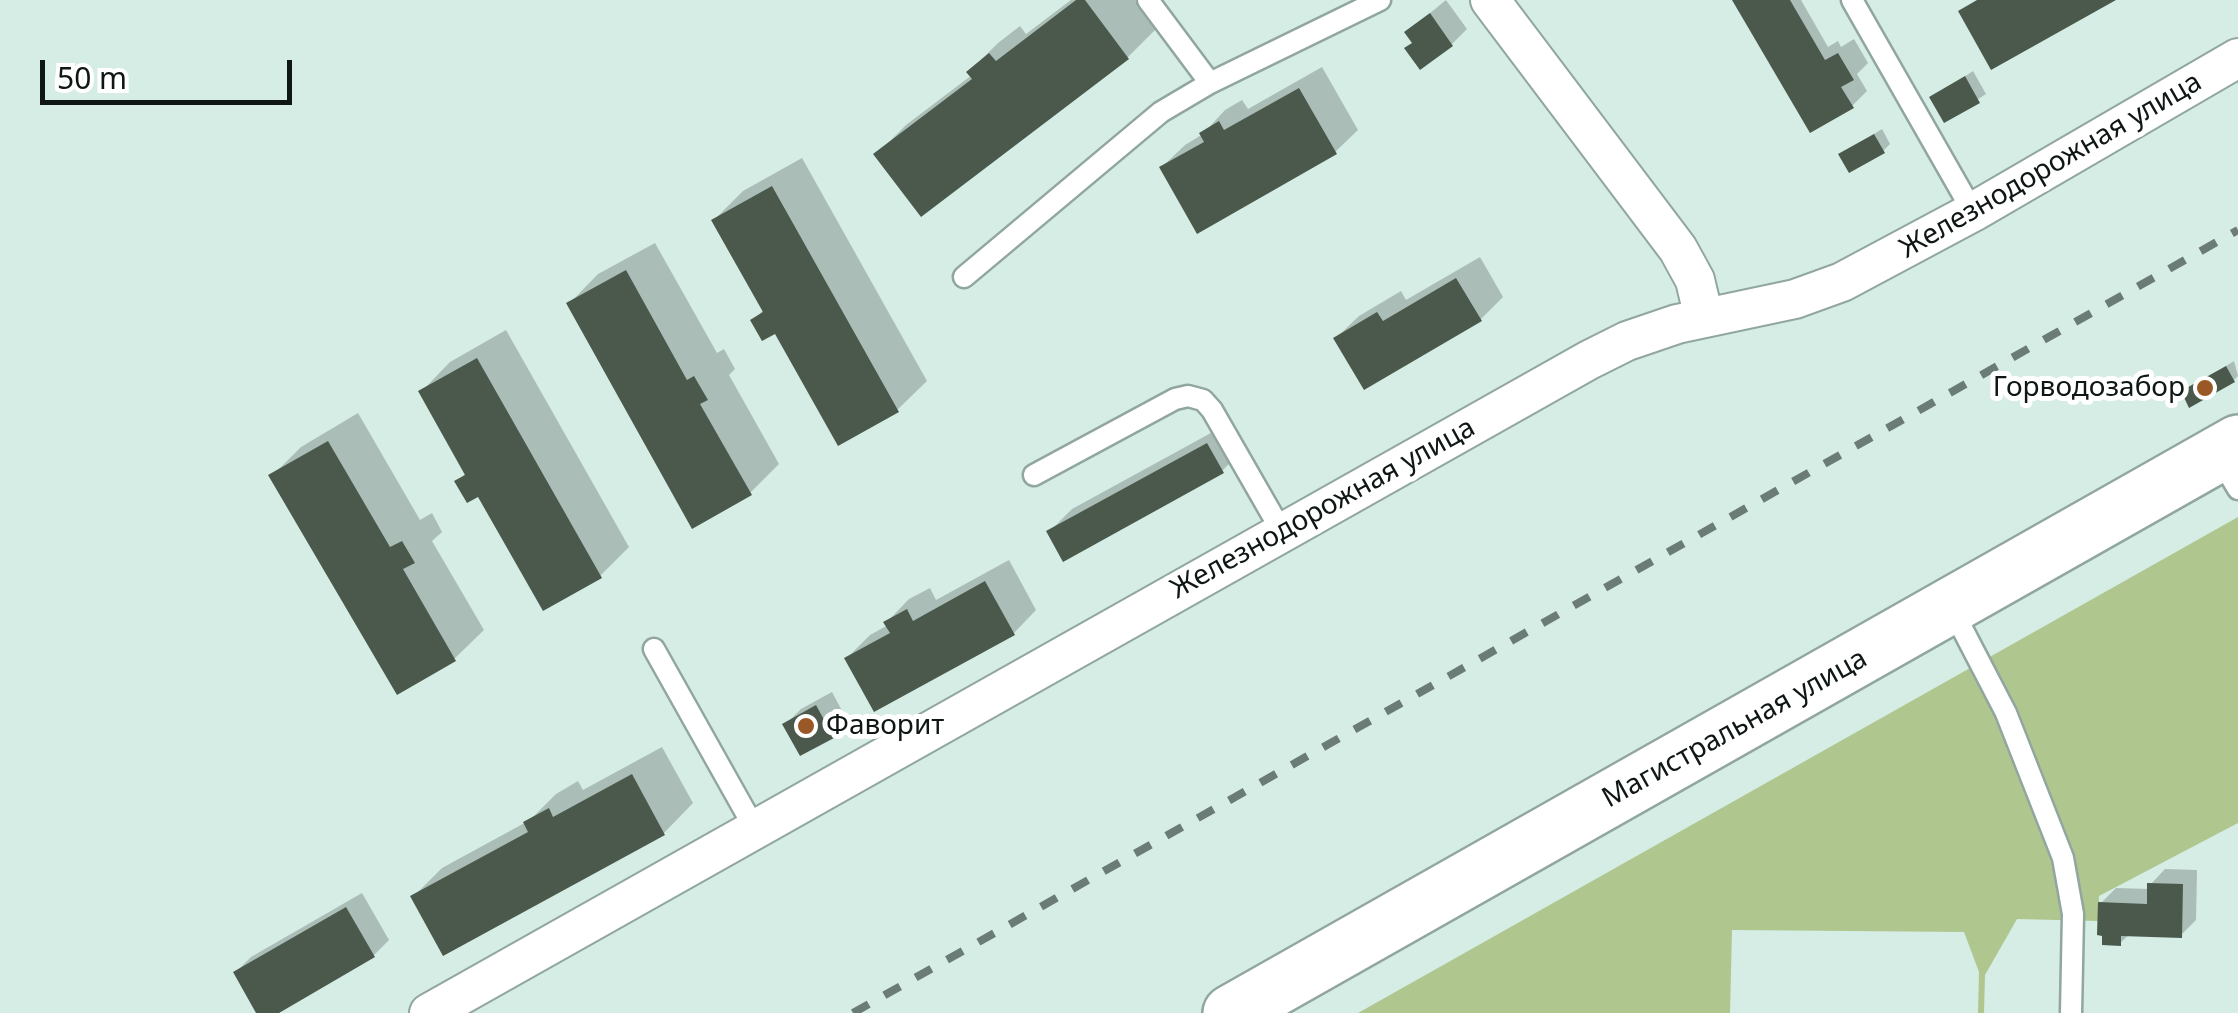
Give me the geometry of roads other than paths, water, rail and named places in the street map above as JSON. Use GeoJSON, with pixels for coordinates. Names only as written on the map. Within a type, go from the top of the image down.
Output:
{"type":"FeatureCollection","features":[{"type":"Feature","properties":{"kind":"main road","name":"Магистральная улица"},"geometry":{"type":"LineString","coordinates":[[1230,1013],[1952,607],[2231,462]]}},
{"type":"Feature","properties":{"kind":"street"},"geometry":{"type":"LineString","coordinates":[[1490,0],[1678,250],[1695,280],[1704,318]]}},
{"type":"Feature","properties":{"kind":"street","name":"Железнодорожная улица"},"geometry":{"type":"LineString","coordinates":[[429,1013],[1589,360],[1627,341],[1704,318],[1795,299],[1842,282],[1972,212],[2238,58]]}},
{"type":"Feature","properties":{"kind":"lane"},"geometry":{"type":"LineString","coordinates":[[1148,0],[1210,83]]}},
{"type":"Feature","properties":{"kind":"lane"},"geometry":{"type":"LineString","coordinates":[[964,276],[1162,112],[1210,83],[1380,0]]}},
{"type":"Feature","properties":{"kind":"lane"},"geometry":{"type":"LineString","coordinates":[[1852,0],[1972,212]]}},
{"type":"Feature","properties":{"kind":"lane"},"geometry":{"type":"LineString","coordinates":[[1034,475],[1176,398],[1188,396],[1203,400],[1212,410],[1282,532]]}},
{"type":"Feature","properties":{"kind":"lane"},"geometry":{"type":"LineString","coordinates":[[1952,607],[2006,713],[2063,858],[2073,914],[2071,1013]]}},
{"type":"Feature","properties":{"kind":"lane"},"geometry":{"type":"LineString","coordinates":[[654,649],[754,829]]}},
{"type":"Feature","properties":{"kind":"railway"},"geometry":{"type":"LineString","coordinates":[[853,1013],[2238,230]]}},
{"type":"Feature","properties":{"kind":"place","name":"Горводозабор"},"geometry":{"type":"Point","coordinates":[2205,388]}},
{"type":"Feature","properties":{"kind":"place","name":"Фаворит"},"geometry":{"type":"Point","coordinates":[806,726]}}]}
